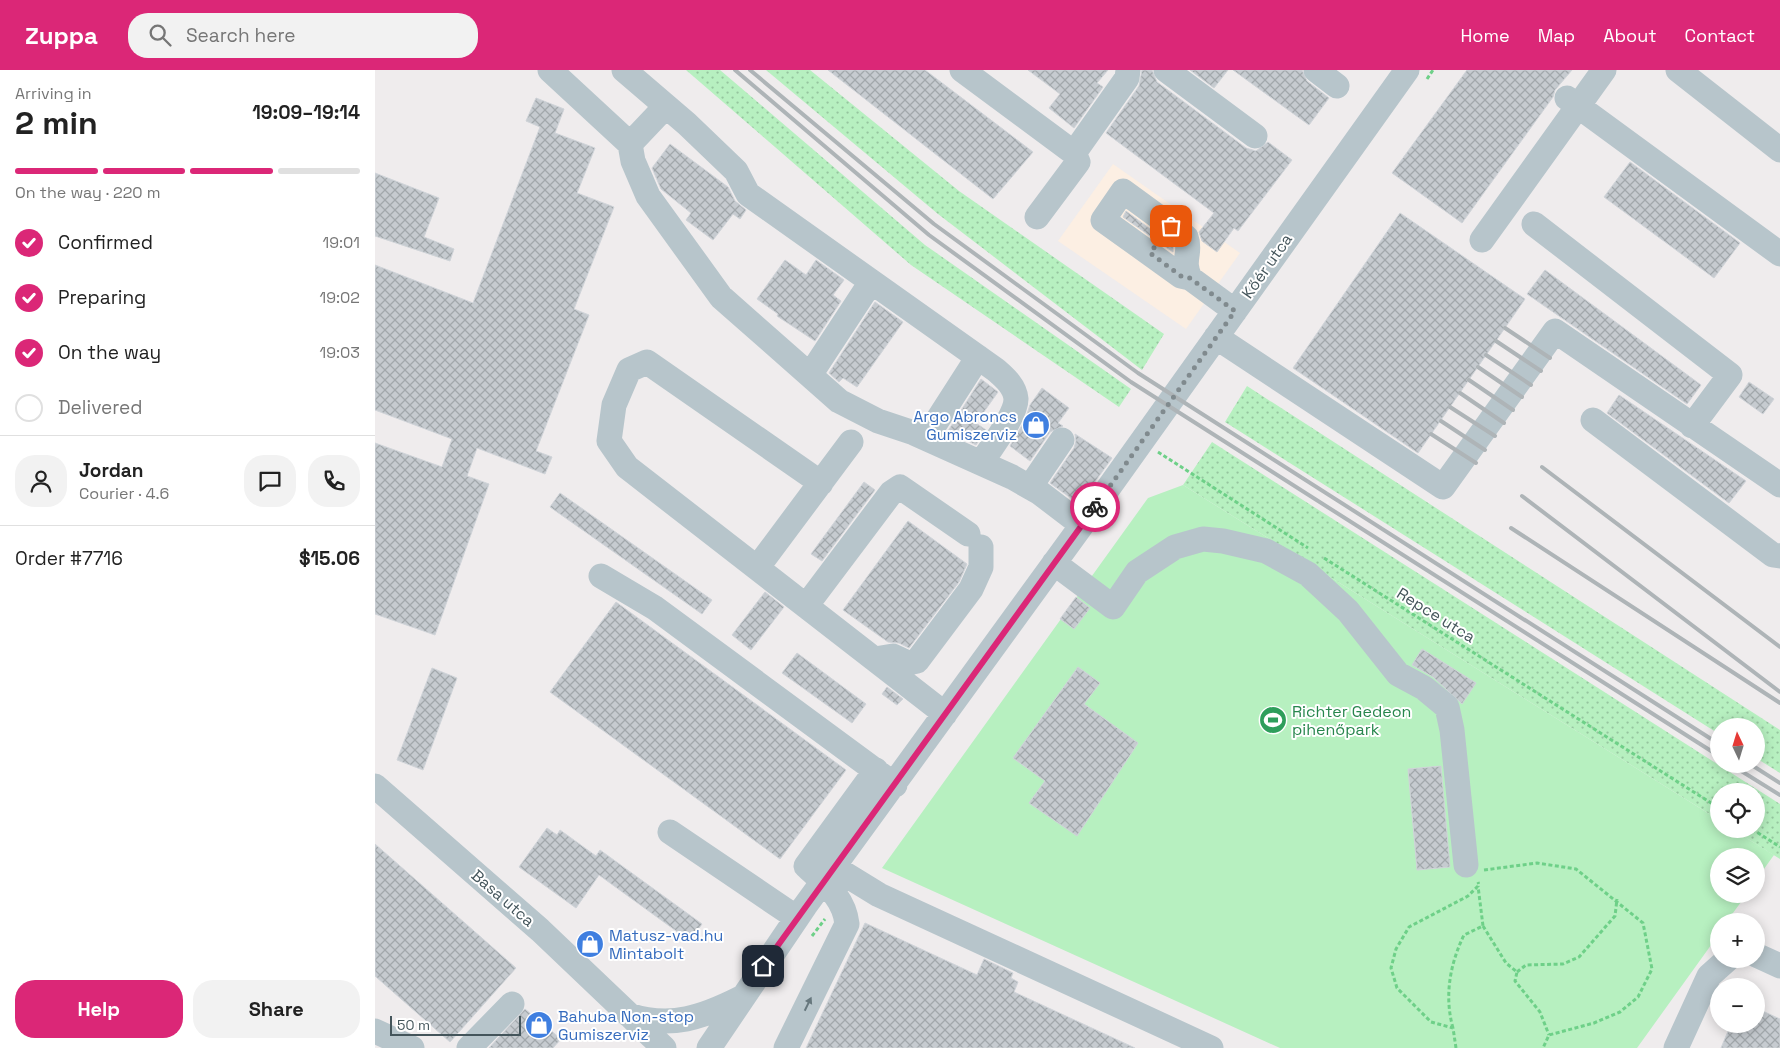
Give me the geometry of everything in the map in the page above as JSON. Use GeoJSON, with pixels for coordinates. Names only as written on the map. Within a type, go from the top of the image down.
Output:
{"type":"FeatureCollection","features":[{"type":"Feature","properties":{"kind":"street"},"geometry":{"type":"LineString","coordinates":[[550,70],[630,144],[633,161],[648,196],[721,297],[839,400],[878,421],[926,438],[982,462],[1030,487],[1082,525]]}},
{"type":"Feature","properties":{"kind":"street"},"geometry":{"type":"LineString","coordinates":[[624,70],[666,106],[736,172],[748,194],[996,370],[1010,384],[1016,398],[1012,414],[982,462]]}},
{"type":"Feature","properties":{"kind":"street"},"geometry":{"type":"LineString","coordinates":[[1074,153],[1127,78],[1128,70]]}},
{"type":"Feature","properties":{"kind":"street"},"geometry":{"type":"LineString","coordinates":[[1166,70],[1255,136]]}},
{"type":"Feature","properties":{"kind":"street"},"geometry":{"type":"LineString","coordinates":[[1316,70],[1337,86]]}},
{"type":"Feature","properties":{"kind":"street","name":"Kőér utca"},"geometry":{"type":"LineString","coordinates":[[709,1048],[741,998],[797,918],[895,785],[1407,70]]}},
{"type":"Feature","properties":{"kind":"street"},"geometry":{"type":"LineString","coordinates":[[1482,240],[1573,102],[1604,70]]}},
{"type":"Feature","properties":{"kind":"street"},"geometry":{"type":"LineString","coordinates":[[1678,70],[1780,150]]}},
{"type":"Feature","properties":{"kind":"street"},"geometry":{"type":"LineString","coordinates":[[978,75],[1074,153],[1078,162],[1037,218]]}},
{"type":"Feature","properties":{"kind":"street"},"geometry":{"type":"LineString","coordinates":[[1573,102],[1780,254]]}},
{"type":"Feature","properties":{"kind":"street"},"geometry":{"type":"LineString","coordinates":[[630,144],[666,106]]}},
{"type":"Feature","properties":{"kind":"street"},"geometry":{"type":"LineString","coordinates":[[1157,216],[1186,237],[1189,245],[1185,262],[1190,278]]}},
{"type":"Feature","properties":{"kind":"street"},"geometry":{"type":"LineString","coordinates":[[1137,244],[1157,216]]}},
{"type":"Feature","properties":{"kind":"street"},"geometry":{"type":"LineString","coordinates":[[1137,244],[1157,216]]}},
{"type":"Feature","properties":{"kind":"street"},"geometry":{"type":"LineString","coordinates":[[1534,224],[1730,375],[1692,426]]}},
{"type":"Feature","properties":{"kind":"street"},"geometry":{"type":"LineString","coordinates":[[1137,244],[1181,276],[1190,278],[1235,311]]}},
{"type":"Feature","properties":{"kind":"street"},"geometry":{"type":"LineString","coordinates":[[810,375],[871,282]]}},
{"type":"Feature","properties":{"kind":"street"},"geometry":{"type":"LineString","coordinates":[[1216,337],[1443,487],[1555,331],[1780,485]]}},
{"type":"Feature","properties":{"kind":"street"},"geometry":{"type":"LineString","coordinates":[[926,438],[978,357]]}},
{"type":"Feature","properties":{"kind":"street"},"geometry":{"type":"LineString","coordinates":[[821,483],[647,362],[629,370],[614,405],[609,441],[627,467],[945,714]]}},
{"type":"Feature","properties":{"kind":"street"},"geometry":{"type":"LineString","coordinates":[[1593,420],[1773,555],[1780,556]]}},
{"type":"Feature","properties":{"kind":"street"},"geometry":{"type":"LineString","coordinates":[[1030,487],[1062,440]]}},
{"type":"Feature","properties":{"kind":"street"},"geometry":{"type":"LineString","coordinates":[[757,568],[851,442]]}},
{"type":"Feature","properties":{"kind":"street"},"geometry":{"type":"LineString","coordinates":[[806,606],[891,493],[900,487],[974,541],[981,566],[971,589],[917,662],[908,663],[893,656],[875,660]]}},
{"type":"Feature","properties":{"kind":"street"},"geometry":{"type":"LineString","coordinates":[[1054,563],[1113,607],[1137,572],[1175,547],[1203,539],[1223,540],[1266,551],[1308,574],[1348,612],[1398,674],[1424,688],[1447,707],[1474,871]]}},
{"type":"Feature","properties":{"kind":"street"},"geometry":{"type":"LineString","coordinates":[[601,576],[655,608],[895,785]]}},
{"type":"Feature","properties":{"kind":"street"},"geometry":{"type":"LineString","coordinates":[[875,770],[806,866],[879,895],[1211,1048]]}},
{"type":"Feature","properties":{"kind":"street","name":"Basa utca"},"geometry":{"type":"LineString","coordinates":[[375,786],[540,930],[664,1048]]}},
{"type":"Feature","properties":{"kind":"street"},"geometry":{"type":"LineString","coordinates":[[670,832],[797,918]]}},
{"type":"Feature","properties":{"kind":"street"},"geometry":{"type":"LineString","coordinates":[[786,1048],[847,924],[845,911],[829,876]]}},
{"type":"Feature","properties":{"kind":"street"},"geometry":{"type":"LineString","coordinates":[[1765,959],[1780,966]]}},
{"type":"Feature","properties":{"kind":"street"},"geometry":{"type":"LineString","coordinates":[[1676,1048],[1709,976],[1717,968]]}},
{"type":"Feature","properties":{"kind":"street"},"geometry":{"type":"LineString","coordinates":[[627,1014],[647,1021],[667,1022],[712,1012],[741,998]]}},
{"type":"Feature","properties":{"kind":"street"},"geometry":{"type":"LineString","coordinates":[[469,1048],[512,1004]]}},
{"type":"Feature","properties":{"kind":"street","name":"Basa utca"},"geometry":{"type":"LineString","coordinates":[[627,1014],[648,1048]]}},
{"type":"Feature","properties":{"kind":"street"},"geometry":{"type":"LineString","coordinates":[[375,1031],[412,1048]]}},
{"type":"Feature","properties":{"kind":"path"},"geometry":{"type":"LineString","coordinates":[[1141,442],[1309,549]]}},
{"type":"Feature","properties":{"kind":"path","name":"Repce utca"},"geometry":{"type":"LineString","coordinates":[[1318,554],[1710,802]]}},
{"type":"Feature","properties":{"kind":"path"},"geometry":{"type":"LineString","coordinates":[[1765,837],[1780,847]]}},
{"type":"Feature","properties":{"kind":"path"},"geometry":{"type":"LineString","coordinates":[[1517,972],[1506,963],[1483,926],[1478,886],[1474,871],[1537,864],[1576,869],[1617,899],[1643,923],[1652,969],[1638,998],[1620,1012],[1549,1035]]}},
{"type":"Feature","properties":{"kind":"path"},"geometry":{"type":"LineString","coordinates":[[1453,1028],[1431,1022],[1397,988],[1391,968],[1396,949],[1409,927],[1468,896],[1478,886]]}},
{"type":"Feature","properties":{"kind":"path"},"geometry":{"type":"LineString","coordinates":[[1543,1048],[1549,1035],[1540,1012],[1515,981],[1517,972],[1526,965],[1563,964],[1579,957],[1615,916],[1617,899]]}},
{"type":"Feature","properties":{"kind":"path"},"geometry":{"type":"LineString","coordinates":[[1456,1048],[1448,1003],[1456,952],[1464,935],[1483,926]]}},
{"type":"Feature","properties":{"kind":"shaded area"},"geometry":{"type":"Polygon","coordinates":[[[1113,164],[1240,253],[1186,329],[1058,241],[1113,164]]]}},
{"type":"Feature","properties":{"kind":"green space"},"geometry":{"type":"Polygon","coordinates":[[[686,70],[720,70],[925,245],[1131,389],[1119,407],[911,265],[686,70]]]}},
{"type":"Feature","properties":{"kind":"green space"},"geometry":{"type":"Polygon","coordinates":[[[766,70],[810,70],[959,191],[1164,334],[1142,370],[938,214],[766,70]]]}},
{"type":"Feature","properties":{"kind":"green space"},"geometry":{"type":"Polygon","coordinates":[[[1247,386],[1761,718],[1710,718],[1710,728],[1225,422],[1247,386]]]}},
{"type":"Feature","properties":{"kind":"green space"},"geometry":{"type":"Polygon","coordinates":[[[1212,442],[1710,759],[1710,773],[1731,773],[1747,783],[1710,783],[1710,814],[1183,485],[1212,442]]]}},
{"type":"Feature","properties":{"kind":"green space","name":"Richter Gedeon pihenőpark"},"geometry":{"type":"Polygon","coordinates":[[[1183,485],[1710,814],[1710,838],[1747,838],[1763,848],[1710,848],[1710,903],[1740,903],[1733,913],[1710,913],[1710,947],[1637,1048],[1280,1048],[882,868],[1148,498],[1183,485]]]}},
{"type":"Feature","properties":{"kind":"green space"},"geometry":{"type":"Polygon","coordinates":[[[1765,720],[1780,730],[1780,773],[1765,764],[1765,720]]]}},
{"type":"Feature","properties":{"kind":"green space"},"geometry":{"type":"Polygon","coordinates":[[[1765,794],[1780,804],[1780,859],[1746,838],[1765,838],[1765,794]]]}},
{"type":"Feature","properties":{"kind":"green space","name":"Richter Gedeon pihenőpark"},"geometry":{"type":"Polygon","coordinates":[[[1765,849],[1774,855],[1765,868],[1765,849]]]}},
{"type":"Feature","properties":{"kind":"building"},"geometry":{"type":"Polygon","coordinates":[[[828,70],[925,70],[1033,152],[993,199],[828,70]]]}},
{"type":"Feature","properties":{"kind":"building"},"geometry":{"type":"Polygon","coordinates":[[[1028,70],[1108,70],[1097,83],[1103,87],[1074,128],[1049,108],[1060,94],[1028,70]]]}},
{"type":"Feature","properties":{"kind":"building"},"geometry":{"type":"Polygon","coordinates":[[[1142,70],[1152,70],[1157,82],[1246,148],[1256,151],[1268,142],[1292,160],[1238,231],[1234,228],[1217,252],[1202,241],[1199,232],[1214,213],[1106,133],[1139,86],[1142,70]]]}},
{"type":"Feature","properties":{"kind":"building"},"geometry":{"type":"Polygon","coordinates":[[[1190,70],[1228,70],[1214,88],[1190,70]]]}},
{"type":"Feature","properties":{"kind":"building"},"geometry":{"type":"Polygon","coordinates":[[[1233,70],[1302,70],[1307,81],[1329,98],[1309,125],[1233,70]]]}},
{"type":"Feature","properties":{"kind":"building"},"geometry":{"type":"Polygon","coordinates":[[[1467,70],[1572,70],[1555,90],[1553,97],[1462,223],[1392,173],[1467,70]]]}},
{"type":"Feature","properties":{"kind":"building"},"geometry":{"type":"Polygon","coordinates":[[[536,98],[564,109],[555,133],[595,148],[577,193],[614,207],[574,309],[589,315],[536,451],[552,457],[545,474],[477,448],[467,476],[489,484],[435,635],[375,614],[375,443],[442,467],[452,439],[375,410],[375,265],[473,303],[540,127],[526,121],[536,98]]]}},
{"type":"Feature","properties":{"kind":"building"},"geometry":{"type":"Polygon","coordinates":[[[670,144],[728,187],[735,201],[746,210],[740,219],[733,214],[713,240],[686,220],[691,213],[661,189],[652,168],[670,144]]]}},
{"type":"Feature","properties":{"kind":"building"},"geometry":{"type":"Polygon","coordinates":[[[1630,162],[1740,243],[1714,278],[1604,197],[1630,162]]]}},
{"type":"Feature","properties":{"kind":"building"},"geometry":{"type":"Polygon","coordinates":[[[375,173],[439,198],[424,237],[454,249],[450,261],[375,236],[375,173]]]}},
{"type":"Feature","properties":{"kind":"building"},"geometry":{"type":"Polygon","coordinates":[[[1126,211],[1173,246],[1173,252],[1123,217],[1126,211]]]}},
{"type":"Feature","properties":{"kind":"building"},"geometry":{"type":"Polygon","coordinates":[[[1400,213],[1525,299],[1418,453],[1293,368],[1400,213]]]}},
{"type":"Feature","properties":{"kind":"building"},"geometry":{"type":"Polygon","coordinates":[[[785,260],[806,275],[816,260],[844,280],[833,295],[841,301],[815,341],[777,316],[778,314],[757,299],[785,260]]]}},
{"type":"Feature","properties":{"kind":"building"},"geometry":{"type":"Polygon","coordinates":[[[1545,270],[1701,385],[1687,404],[1527,294],[1545,270]]]}},
{"type":"Feature","properties":{"kind":"building"},"geometry":{"type":"Polygon","coordinates":[[[875,302],[903,322],[857,387],[843,378],[839,382],[829,373],[875,302]]]}},
{"type":"Feature","properties":{"kind":"building"},"geometry":{"type":"Polygon","coordinates":[[[981,379],[998,392],[976,423],[986,430],[976,445],[948,431],[981,379]]]}},
{"type":"Feature","properties":{"kind":"building"},"geometry":{"type":"Polygon","coordinates":[[[1749,382],[1774,399],[1763,414],[1739,397],[1749,382]]]}},
{"type":"Feature","properties":{"kind":"building","name":"Argo Abroncs Gumiszerviz"},"geometry":{"type":"Polygon","coordinates":[[[1042,388],[1069,408],[1058,423],[1063,426],[1050,432],[1030,461],[1010,446],[1025,420],[1030,405],[1042,388]]]}},
{"type":"Feature","properties":{"kind":"building"},"geometry":{"type":"Polygon","coordinates":[[[1619,395],[1746,481],[1729,503],[1607,413],[1619,395]]]}},
{"type":"Feature","properties":{"kind":"building"},"geometry":{"type":"Polygon","coordinates":[[[1075,434],[1112,458],[1079,504],[1050,483],[1074,448],[1075,434]]]}},
{"type":"Feature","properties":{"kind":"building"},"geometry":{"type":"Polygon","coordinates":[[[864,482],[875,490],[822,561],[811,554],[864,482]]]}},
{"type":"Feature","properties":{"kind":"building"},"geometry":{"type":"Polygon","coordinates":[[[560,493],[712,600],[702,614],[550,507],[560,493]]]}},
{"type":"Feature","properties":{"kind":"building"},"geometry":{"type":"Polygon","coordinates":[[[908,521],[967,564],[959,582],[909,648],[899,643],[888,642],[843,610],[908,521]]]}},
{"type":"Feature","properties":{"kind":"building"},"geometry":{"type":"Polygon","coordinates":[[[765,592],[784,607],[751,650],[732,635],[765,592]]]}},
{"type":"Feature","properties":{"kind":"building"},"geometry":{"type":"Polygon","coordinates":[[[1076,597],[1090,608],[1074,629],[1060,619],[1076,597]]]}},
{"type":"Feature","properties":{"kind":"building"},"geometry":{"type":"Polygon","coordinates":[[[616,602],[846,770],[780,859],[550,692],[616,602]]]}},
{"type":"Feature","properties":{"kind":"building"},"geometry":{"type":"Polygon","coordinates":[[[1422,649],[1476,683],[1462,704],[1433,677],[1412,665],[1422,649]]]}},
{"type":"Feature","properties":{"kind":"building"},"geometry":{"type":"Polygon","coordinates":[[[797,653],[866,704],[852,723],[782,673],[797,653]]]}},
{"type":"Feature","properties":{"kind":"building"},"geometry":{"type":"Polygon","coordinates":[[[1078,667],[1100,683],[1084,704],[1138,743],[1077,836],[1029,803],[1045,781],[1013,758],[1078,667]]]}},
{"type":"Feature","properties":{"kind":"building"},"geometry":{"type":"Polygon","coordinates":[[[432,668],[457,678],[423,770],[397,760],[432,668]]]}},
{"type":"Feature","properties":{"kind":"building"},"geometry":{"type":"Polygon","coordinates":[[[887,687],[903,699],[897,705],[882,694],[887,687]]]}},
{"type":"Feature","properties":{"kind":"building"},"geometry":{"type":"Polygon","coordinates":[[[1441,766],[1450,867],[1417,870],[1408,769],[1441,766]]]}},
{"type":"Feature","properties":{"kind":"building"},"geometry":{"type":"Polygon","coordinates":[[[547,828],[557,835],[560,830],[596,856],[600,850],[702,924],[690,941],[599,875],[576,908],[519,867],[547,828]]]}},
{"type":"Feature","properties":{"kind":"building"},"geometry":{"type":"Polygon","coordinates":[[[375,844],[516,968],[450,1042],[375,976],[375,844]]]}},
{"type":"Feature","properties":{"kind":"building"},"geometry":{"type":"Polygon","coordinates":[[[865,923],[977,975],[984,959],[1013,973],[1011,978],[1018,982],[1014,992],[1135,1048],[806,1048],[865,923]]]}},
{"type":"Feature","properties":{"kind":"building"},"geometry":{"type":"Polygon","coordinates":[[[525,1009],[561,1039],[553,1048],[489,1048],[525,1009]]]}},
{"type":"Feature","properties":{"kind":"building"},"geometry":{"type":"Polygon","coordinates":[[[1765,1012],[1780,1019],[1780,1048],[1721,1048],[1727,1033],[1765,1033],[1765,1012]]]}},
{"type":"Feature","properties":{"kind":"railway"},"geometry":{"type":"LineString","coordinates":[[735,70],[929,235],[1131,382],[1710,750]]}},
{"type":"Feature","properties":{"kind":"railway"},"geometry":{"type":"LineString","coordinates":[[750,70],[934,224],[1138,373],[1710,738]]}},
{"type":"Feature","properties":{"kind":"railway"},"geometry":{"type":"LineString","coordinates":[[1505,328],[1550,358]]}},
{"type":"Feature","properties":{"kind":"railway"},"geometry":{"type":"LineString","coordinates":[[1496,341],[1541,371]]}},
{"type":"Feature","properties":{"kind":"railway"},"geometry":{"type":"LineString","coordinates":[[1486,355],[1531,385]]}},
{"type":"Feature","properties":{"kind":"railway"},"geometry":{"type":"LineString","coordinates":[[1478,367],[1522,397]]}},
{"type":"Feature","properties":{"kind":"railway"},"geometry":{"type":"LineString","coordinates":[[1469,380],[1513,410]]}},
{"type":"Feature","properties":{"kind":"railway"},"geometry":{"type":"LineString","coordinates":[[1460,393],[1504,423]]}},
{"type":"Feature","properties":{"kind":"railway"},"geometry":{"type":"LineString","coordinates":[[1450,407],[1495,436]]}},
{"type":"Feature","properties":{"kind":"railway"},"geometry":{"type":"LineString","coordinates":[[1441,421],[1485,450]]}},
{"type":"Feature","properties":{"kind":"railway"},"geometry":{"type":"LineString","coordinates":[[1431,434],[1476,463]]}},
{"type":"Feature","properties":{"kind":"railway"},"geometry":{"type":"LineString","coordinates":[[1542,467],[1780,647]]}},
{"type":"Feature","properties":{"kind":"railway"},"geometry":{"type":"LineString","coordinates":[[1522,496],[1780,692]]}},
{"type":"Feature","properties":{"kind":"railway"},"geometry":{"type":"LineString","coordinates":[[1511,528],[1780,703]]}},
{"type":"Feature","properties":{"kind":"railway"},"geometry":{"type":"LineString","coordinates":[[1745,773],[1780,795]]}},
{"type":"Feature","properties":{"kind":"railway"},"geometry":{"type":"LineString","coordinates":[[1764,773],[1780,783]]}},
{"type":"Feature","properties":{"kind":"way so far"},"geometry":{"type":"LineString","coordinates":[[1095,507],[1235,311],[1190,278],[1181,276],[1150,253],[1171,226]]}},
{"type":"Feature","properties":{"kind":"place","name":"Argo Abroncs Gumiszerviz"},"geometry":{"type":"Point","coordinates":[1036,425]}},
{"type":"Feature","properties":{"kind":"place","name":"Richter Gedeon pihenőpark"},"geometry":{"type":"Point","coordinates":[1273,720]}},
{"type":"Feature","properties":{"kind":"place","name":"Matusz-vad.hu Mintabolt"},"geometry":{"type":"Point","coordinates":[590,944]}},
{"type":"Feature","properties":{"kind":"place","name":"Bahuba Non-stop Gumiszerviz"},"geometry":{"type":"Point","coordinates":[539,1025]}},
{"type":"Feature","properties":{"kind":"route"},"geometry":{"type":"LineString","coordinates":[[763,966],[1095,507]]}}]}
